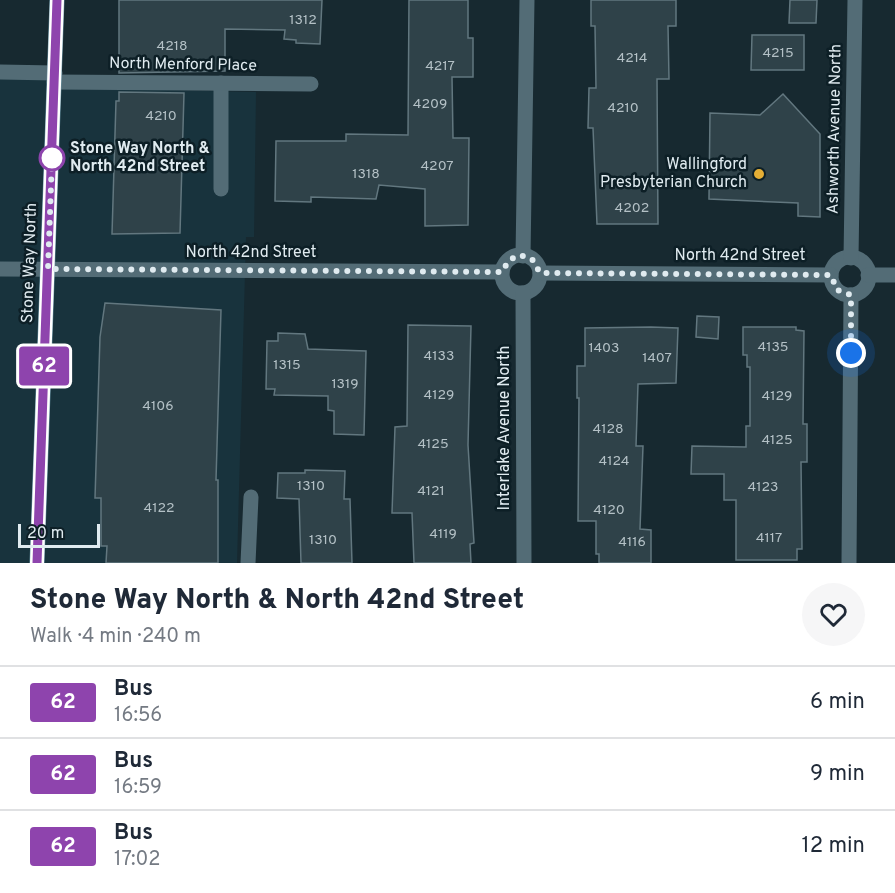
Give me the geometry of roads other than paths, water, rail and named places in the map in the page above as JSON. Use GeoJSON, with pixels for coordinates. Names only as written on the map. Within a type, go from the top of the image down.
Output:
{"type":"FeatureCollection","features":[{"type":"Feature","properties":{"kind":"main road","name":"Stone Way North"},"geometry":{"type":"LineString","coordinates":[[37,563],[57,0]]}},
{"type":"Feature","properties":{"kind":"street"},"geometry":{"type":"LineString","coordinates":[[523,256],[527,0]]}},
{"type":"Feature","properties":{"kind":"street","name":"Ashworth Avenue North"},"geometry":{"type":"LineString","coordinates":[[851,258],[855,0]]}},
{"type":"Feature","properties":{"kind":"street","name":"North Menford Place"},"geometry":{"type":"LineString","coordinates":[[0,72],[54,77],[221,84],[311,84]]}},
{"type":"Feature","properties":{"kind":"street"},"geometry":{"type":"LineString","coordinates":[[220,189],[221,84]]}},
{"type":"Feature","properties":{"kind":"street"},"geometry":{"type":"LineString","coordinates":[[523,256],[532,259],[540,273],[535,287],[523,293],[507,287],[502,272],[509,260],[523,256]]}},
{"type":"Feature","properties":{"kind":"street"},"geometry":{"type":"LineString","coordinates":[[851,258],[865,265],[868,275],[864,289],[851,295],[837,290],[831,275],[837,263],[851,258]]}},
{"type":"Feature","properties":{"kind":"street","name":"North 42nd Street"},"geometry":{"type":"LineString","coordinates":[[0,269],[502,272]]}},
{"type":"Feature","properties":{"kind":"street","name":"North 42nd Street"},"geometry":{"type":"LineString","coordinates":[[540,273],[831,275]]}},
{"type":"Feature","properties":{"kind":"street"},"geometry":{"type":"LineString","coordinates":[[868,275],[895,275]]}},
{"type":"Feature","properties":{"kind":"street","name":"Interlake Avenue North"},"geometry":{"type":"LineString","coordinates":[[523,293],[524,563]]}},
{"type":"Feature","properties":{"kind":"street"},"geometry":{"type":"LineString","coordinates":[[849,563],[851,295]]}},
{"type":"Feature","properties":{"kind":"street"},"geometry":{"type":"LineString","coordinates":[[248,563],[251,497]]}},
{"type":"Feature","properties":{"kind":"place","name":"Stone Way North & North 42nd Street"},"geometry":{"type":"Point","coordinates":[52,158]}},
{"type":"Feature","properties":{"kind":"place","name":"Wallingford Presbyterian Church"},"geometry":{"type":"Point","coordinates":[759,174]}}]}
